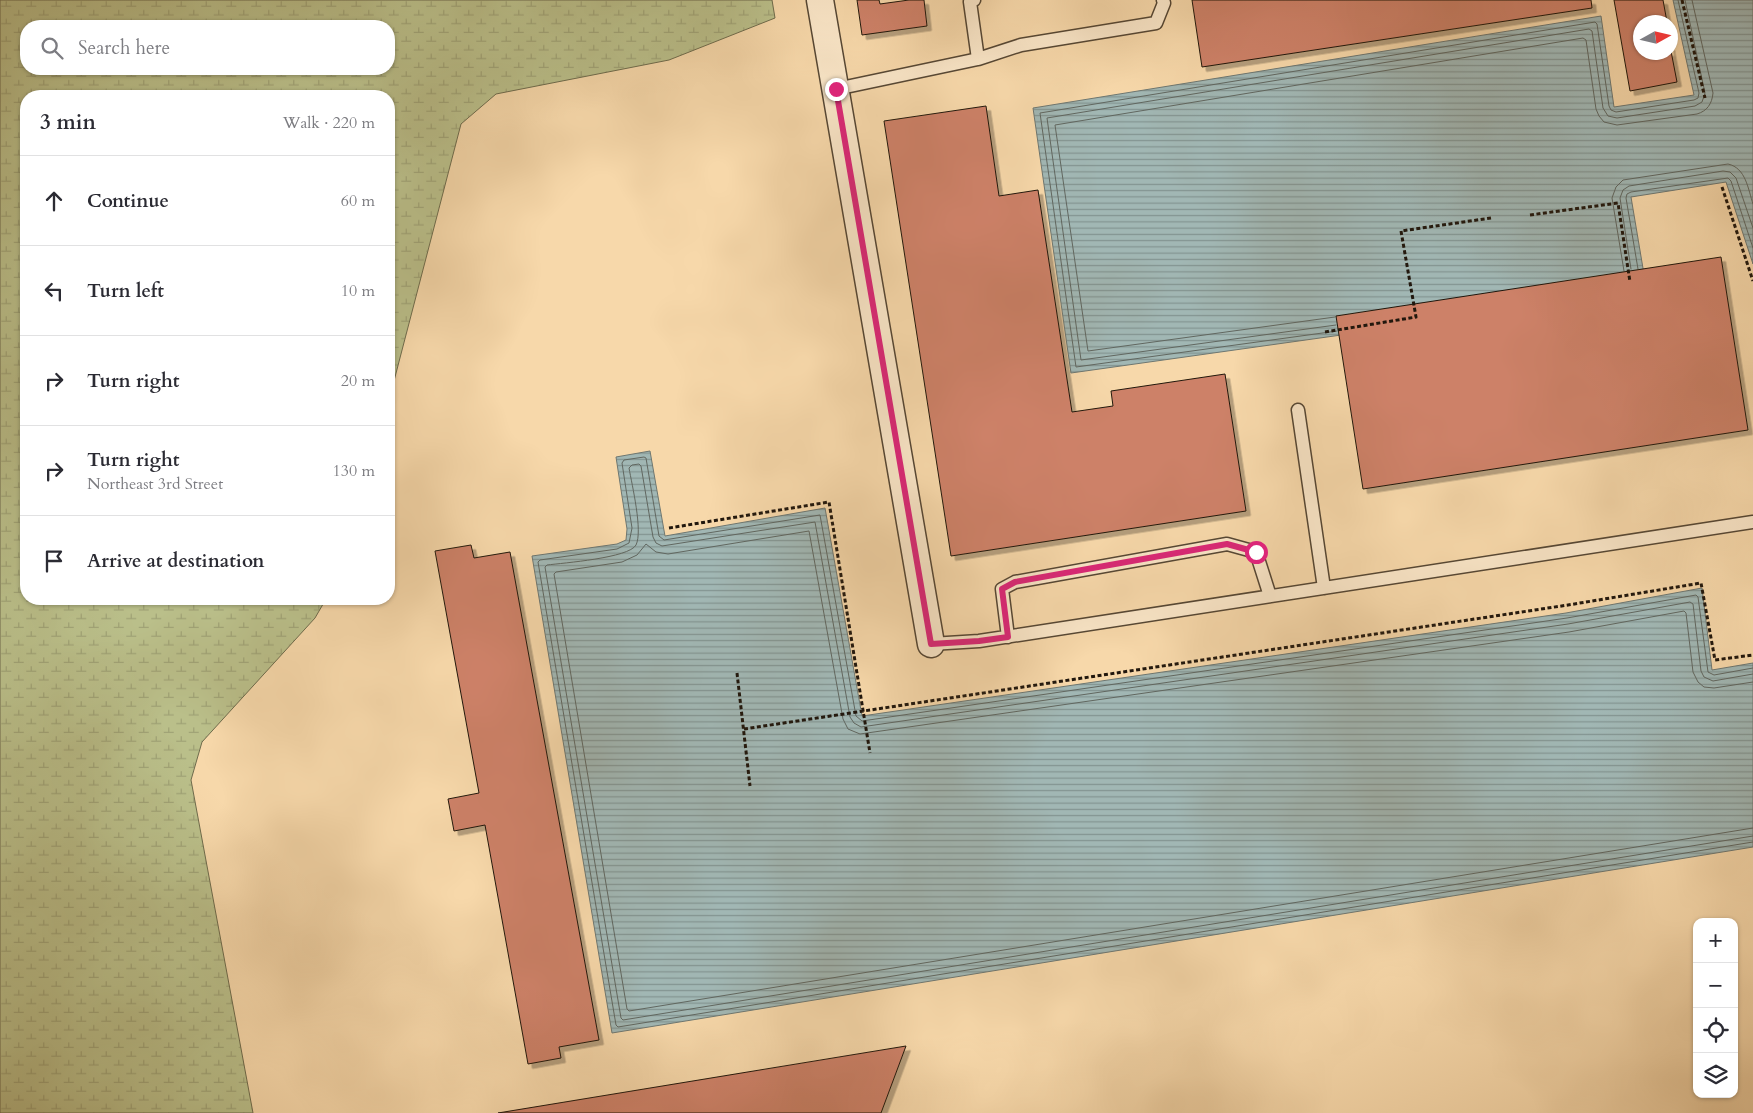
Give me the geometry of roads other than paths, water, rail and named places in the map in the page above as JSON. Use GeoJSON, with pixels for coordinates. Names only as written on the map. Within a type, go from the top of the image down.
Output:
{"type":"FeatureCollection","features":[{"type":"Feature","properties":{"kind":"street"},"geometry":{"type":"LineString","coordinates":[[820,0],[931,644]]}},
{"type":"Feature","properties":{"kind":"lane"},"geometry":{"type":"LineString","coordinates":[[836,89],[978,59],[1021,46],[1156,23],[1164,3],[1163,0]]}},
{"type":"Feature","properties":{"kind":"lane"},"geometry":{"type":"LineString","coordinates":[[972,1],[978,59]]}},
{"type":"Feature","properties":{"kind":"lane"},"geometry":{"type":"LineString","coordinates":[[1298,410],[1324,588]]}},
{"type":"Feature","properties":{"kind":"lane"},"geometry":{"type":"LineString","coordinates":[[931,644],[1008,637],[1753,522]]}},
{"type":"Feature","properties":{"kind":"lane"},"geometry":{"type":"LineString","coordinates":[[1008,637],[1002,589],[1015,582],[1227,544],[1256,552],[1270,596]]}},
{"type":"Feature","properties":{"kind":"water"},"geometry":{"type":"Polygon","coordinates":[[[1673,0],[1753,0],[1753,264],[1726,182],[1631,197],[1647,292],[1071,373],[1033,108],[1601,16],[1614,107],[1694,95],[1678,15],[1676,15],[1673,0]]]}},
{"type":"Feature","properties":{"kind":"water"},"geometry":{"type":"Polygon","coordinates":[[[650,451],[665,536],[825,508],[862,716],[1566,613],[1702,588],[1712,670],[1753,663],[1753,847],[612,1033],[532,556],[617,544],[626,540],[627,529],[616,457],[650,451]]]}}]}
